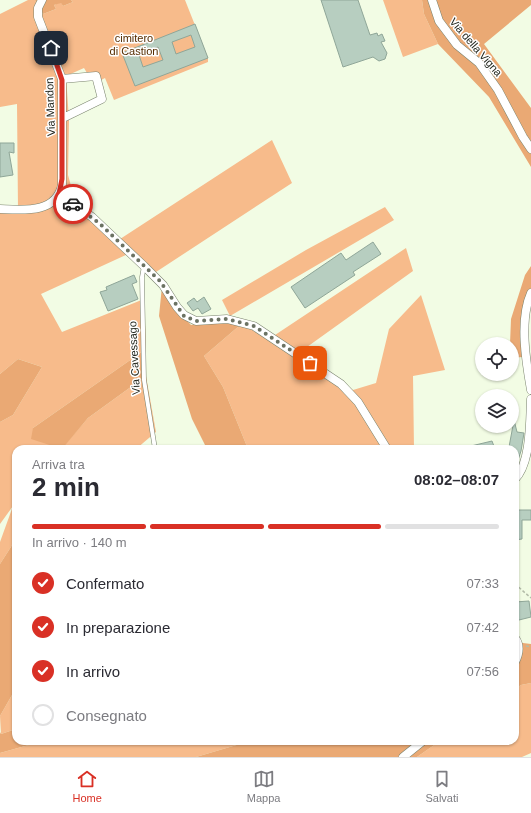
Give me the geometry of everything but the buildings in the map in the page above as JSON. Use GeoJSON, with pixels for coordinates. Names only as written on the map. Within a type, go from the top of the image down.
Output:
{"type":"FeatureCollection","features":[{"type":"Feature","properties":{"kind":"street","name":"Via Mandon"},"geometry":{"type":"LineString","coordinates":[[42,0],[38,8],[38,17],[62,80],[62,179],[59,194]]}},
{"type":"Feature","properties":{"kind":"street","name":"Via della Vigna"},"geometry":{"type":"LineString","coordinates":[[432,0],[439,21],[457,45],[478,63],[498,90],[531,149]]}},
{"type":"Feature","properties":{"kind":"street"},"geometry":{"type":"LineString","coordinates":[[62,80],[96,76],[102,99],[63,118]]}},
{"type":"Feature","properties":{"kind":"street"},"geometry":{"type":"LineString","coordinates":[[0,209],[40,208],[53,202],[59,194],[92,217],[164,285],[180,312],[188,318],[200,321],[222,319],[233,320],[254,326],[341,384],[358,402],[385,445]]}},
{"type":"Feature","properties":{"kind":"street"},"geometry":{"type":"LineString","coordinates":[[531,293],[528,300],[525,318],[525,350],[531,390]]}},
{"type":"Feature","properties":{"kind":"street"},"geometry":{"type":"LineString","coordinates":[[519,473],[529,448],[531,399]]}},
{"type":"Feature","properties":{"kind":"street"},"geometry":{"type":"LineString","coordinates":[[403,757],[418,745]]}},
{"type":"Feature","properties":{"kind":"lane","name":"Via Cavessago"},"geometry":{"type":"LineString","coordinates":[[144,266],[142,278],[144,380],[154,445]]}},
{"type":"Feature","properties":{"kind":"path"},"geometry":{"type":"LineString","coordinates":[[519,588],[531,598]]}},
{"type":"Feature","properties":{"kind":"green space","name":"cimitero di Castion"},"geometry":{"type":"Polygon","coordinates":[[[28,0],[35,0],[43,14],[56,9],[54,5],[61,2],[63,6],[73,2],[71,0],[185,0],[208,58],[208,62],[114,100],[105,78],[101,80],[87,73],[84,68],[66,76],[69,120],[68,175],[73,193],[117,241],[272,140],[292,183],[156,272],[128,254],[41,294],[62,332],[144,299],[146,349],[33,428],[58,445],[12,445],[12,507],[0,524],[0,422],[13,415],[42,367],[18,359],[0,374],[0,210],[18,210],[17,104],[0,107],[0,14],[28,0]]]}},
{"type":"Feature","properties":{"kind":"green space"},"geometry":{"type":"Polygon","coordinates":[[[383,0],[422,0],[424,14],[438,44],[403,57],[383,0]]]}},
{"type":"Feature","properties":{"kind":"green space"},"geometry":{"type":"Polygon","coordinates":[[[385,207],[394,220],[230,316],[222,300],[306,250],[385,207]]]}},
{"type":"Feature","properties":{"kind":"green space"},"geometry":{"type":"Polygon","coordinates":[[[406,248],[413,271],[300,352],[353,390],[376,383],[389,329],[421,295],[445,370],[413,376],[414,445],[246,445],[223,387],[204,356],[246,320],[275,335],[406,248]]]}},
{"type":"Feature","properties":{"kind":"green space"},"geometry":{"type":"Polygon","coordinates":[[[146,376],[156,432],[141,445],[65,445],[88,418],[146,376]]]}},
{"type":"Feature","properties":{"kind":"green space"},"geometry":{"type":"Polygon","coordinates":[[[12,509],[12,545],[0,564],[0,542],[12,509]]]}},
{"type":"Feature","properties":{"kind":"green space"},"geometry":{"type":"Polygon","coordinates":[[[531,683],[531,753],[522,757],[417,757],[434,745],[519,745],[519,686],[531,683]]]}},
{"type":"Feature","properties":{"kind":"green space"},"geometry":{"type":"Polygon","coordinates":[[[12,695],[12,730],[1,734],[0,716],[12,695]]]}},
{"type":"Feature","properties":{"kind":"green space"},"geometry":{"type":"Polygon","coordinates":[[[29,745],[236,745],[196,757],[0,757],[0,753],[29,745]]]}},
{"type":"Feature","properties":{"kind":"shaded area"},"geometry":{"type":"Polygon","coordinates":[[[35,0],[71,0],[73,2],[63,6],[61,3],[54,5],[56,9],[43,14],[35,0]]]}},
{"type":"Feature","properties":{"kind":"shaded area"},"geometry":{"type":"Polygon","coordinates":[[[422,0],[531,0],[531,5],[484,44],[531,108],[531,167],[489,97],[438,44],[424,14],[422,0]]]}},
{"type":"Feature","properties":{"kind":"shaded area"},"geometry":{"type":"Polygon","coordinates":[[[531,266],[531,290],[521,319],[522,357],[519,357],[519,337],[510,337],[511,319],[525,275],[531,266]]]}},
{"type":"Feature","properties":{"kind":"shaded area"},"geometry":{"type":"Polygon","coordinates":[[[162,286],[177,310],[191,325],[230,316],[246,320],[204,356],[223,387],[246,445],[205,445],[192,419],[159,316],[162,286]]]}},
{"type":"Feature","properties":{"kind":"shaded area"},"geometry":{"type":"Polygon","coordinates":[[[146,349],[146,376],[88,418],[65,445],[50,445],[31,439],[33,428],[146,349]]]}},
{"type":"Feature","properties":{"kind":"shaded area"},"geometry":{"type":"Polygon","coordinates":[[[18,359],[42,367],[13,415],[0,422],[0,374],[18,359]]]}},
{"type":"Feature","properties":{"kind":"shaded area"},"geometry":{"type":"Polygon","coordinates":[[[12,545],[12,695],[0,716],[0,564],[12,545]]]}},
{"type":"Feature","properties":{"kind":"shaded area"},"geometry":{"type":"Polygon","coordinates":[[[519,642],[531,644],[531,683],[519,686],[519,642]]]}},
{"type":"Feature","properties":{"kind":"shaded area"},"geometry":{"type":"Polygon","coordinates":[[[12,730],[12,745],[29,745],[0,753],[0,732],[1,734],[12,730]]]}},
{"type":"Feature","properties":{"kind":"shaded area"},"geometry":{"type":"Polygon","coordinates":[[[236,745],[434,745],[417,757],[196,757],[236,745]]]}},
{"type":"Feature","properties":{"kind":"way so far"},"geometry":{"type":"LineString","coordinates":[[73,204],[99,223],[164,285],[184,316],[196,321],[227,319],[246,323],[260,329],[310,363]]}},
{"type":"Feature","properties":{"kind":"route"},"geometry":{"type":"LineString","coordinates":[[51,48],[62,80],[62,179],[59,194],[73,204]]}}]}
